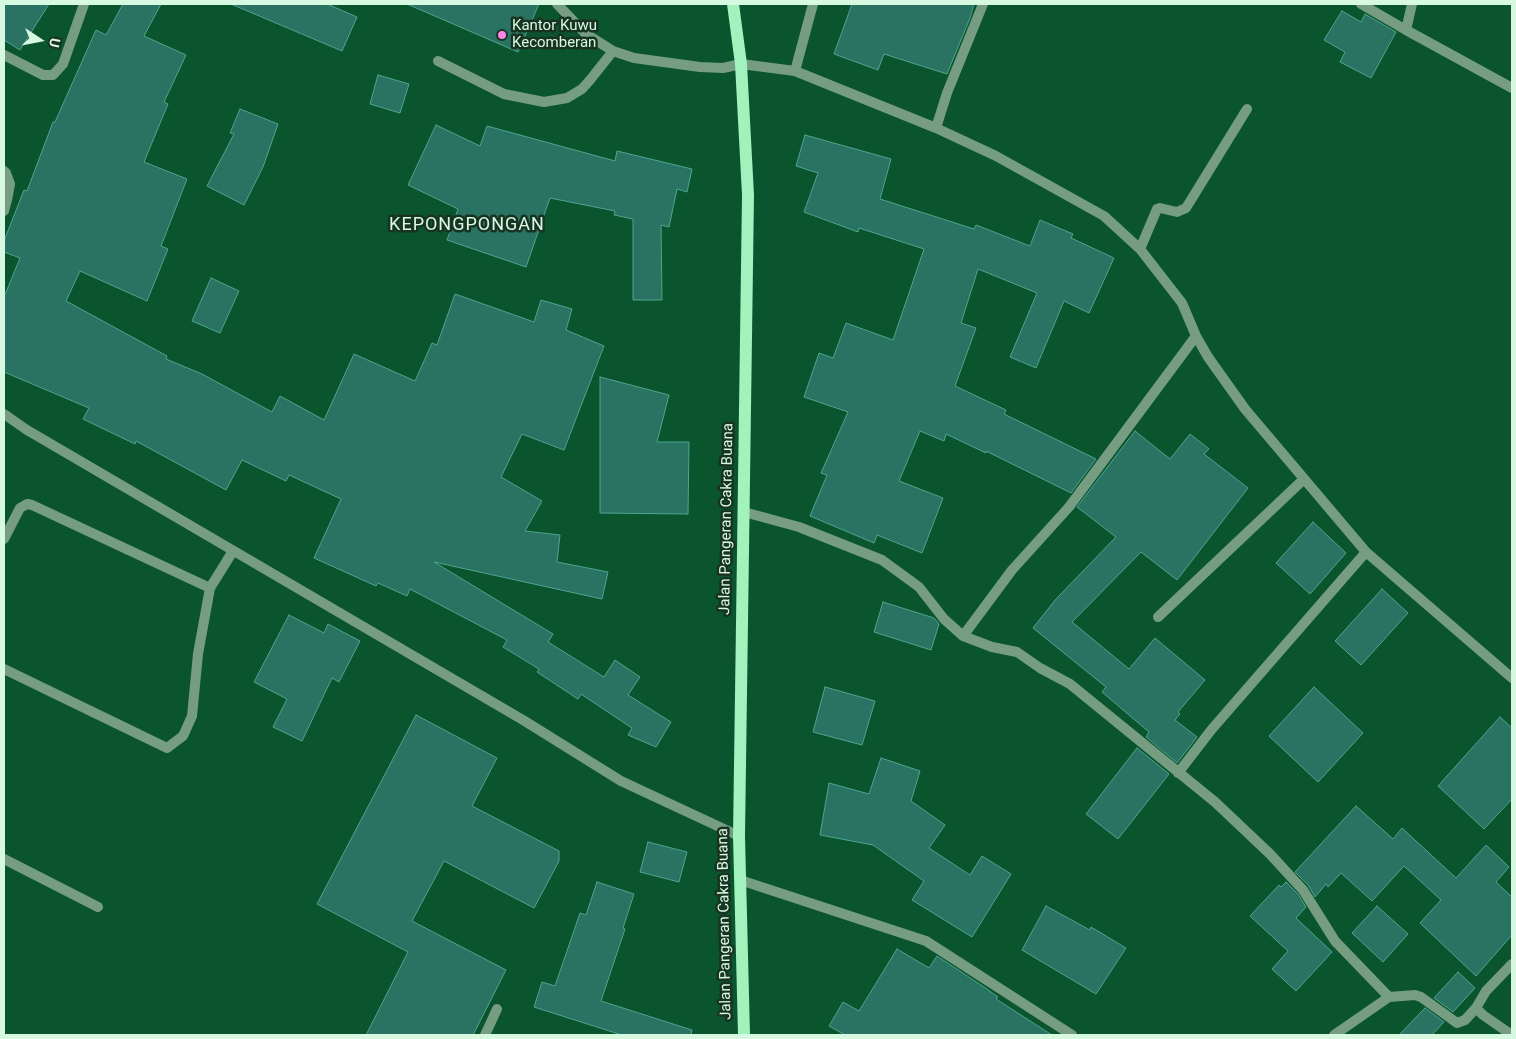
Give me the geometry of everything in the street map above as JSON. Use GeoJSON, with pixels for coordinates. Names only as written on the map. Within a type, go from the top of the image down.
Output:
{"type":"FeatureCollection","features":[{"type":"Feature","properties":{"kind":"main road","name":"Jalan Pangeran Cakra Buana"},"geometry":{"type":"LineString","coordinates":[[733,4],[741,64],[748,196],[739,836],[744,1035]]}},
{"type":"Feature","properties":{"kind":"street"},"geometry":{"type":"LineString","coordinates":[[4,55],[43,75],[53,75],[63,64],[84,4]]}},
{"type":"Feature","properties":{"kind":"street"},"geometry":{"type":"LineString","coordinates":[[558,4],[586,34],[613,51],[634,58],[700,67],[723,68],[741,64],[795,71],[936,128],[996,156],[1104,216],[1140,250],[1182,303],[1196,336],[1208,357],[1245,409],[1366,552],[1512,678]]}},
{"type":"Feature","properties":{"kind":"street"},"geometry":{"type":"LineString","coordinates":[[795,71],[813,4]]}},
{"type":"Feature","properties":{"kind":"street"},"geometry":{"type":"LineString","coordinates":[[936,128],[947,94],[983,4]]}},
{"type":"Feature","properties":{"kind":"street"},"geometry":{"type":"LineString","coordinates":[[1361,4],[1406,30],[1512,84]]}},
{"type":"Feature","properties":{"kind":"street"},"geometry":{"type":"LineString","coordinates":[[1406,30],[1412,4]]}},
{"type":"Feature","properties":{"kind":"street"},"geometry":{"type":"LineString","coordinates":[[438,61],[504,94],[544,102],[567,98],[582,89],[613,51]]}},
{"type":"Feature","properties":{"kind":"street"},"geometry":{"type":"LineString","coordinates":[[1140,250],[1158,209],[1177,212],[1186,208],[1247,109]]}},
{"type":"Feature","properties":{"kind":"street"},"geometry":{"type":"LineString","coordinates":[[4,171],[10,184],[4,211]]}},
{"type":"Feature","properties":{"kind":"street"},"geometry":{"type":"LineString","coordinates":[[963,636],[1012,570],[1069,507],[1196,336]]}},
{"type":"Feature","properties":{"kind":"street"},"geometry":{"type":"LineString","coordinates":[[4,414],[27,430],[523,720],[621,781],[739,836]]}},
{"type":"Feature","properties":{"kind":"street"},"geometry":{"type":"LineString","coordinates":[[1158,617],[1304,478]]}},
{"type":"Feature","properties":{"kind":"street"},"geometry":{"type":"LineString","coordinates":[[4,539],[20,508],[27,504],[32,505],[210,588]]}},
{"type":"Feature","properties":{"kind":"street"},"geometry":{"type":"LineString","coordinates":[[744,512],[799,527],[882,560],[919,587],[944,619],[963,636],[992,647],[1017,652],[1040,668],[1070,684],[1134,734],[1178,774],[1215,802],[1270,854],[1303,890],[1335,941],[1390,997]]}},
{"type":"Feature","properties":{"kind":"street"},"geometry":{"type":"LineString","coordinates":[[4,669],[167,748],[184,736],[192,716],[198,654],[210,588],[233,551]]}},
{"type":"Feature","properties":{"kind":"street"},"geometry":{"type":"LineString","coordinates":[[1178,774],[1212,729],[1366,552]]}},
{"type":"Feature","properties":{"kind":"street"},"geometry":{"type":"LineString","coordinates":[[4,859],[98,907]]}},
{"type":"Feature","properties":{"kind":"street"},"geometry":{"type":"LineString","coordinates":[[740,880],[926,941],[1072,1035]]}},
{"type":"Feature","properties":{"kind":"street"},"geometry":{"type":"LineString","coordinates":[[1334,1035],[1390,997],[1415,995],[1421,997],[1457,1024],[1476,1008],[1486,991],[1512,964]]}},
{"type":"Feature","properties":{"kind":"street"},"geometry":{"type":"LineString","coordinates":[[1476,1008],[1483,1015],[1512,1034]]}},
{"type":"Feature","properties":{"kind":"street"},"geometry":{"type":"LineString","coordinates":[[485,1035],[497,1009]]}},
{"type":"Feature","properties":{"kind":"building"},"geometry":{"type":"Polygon","coordinates":[[[4,4],[49,4],[20,50],[4,40],[4,4]]]}},
{"type":"Feature","properties":{"kind":"building"},"geometry":{"type":"Polygon","coordinates":[[[123,4],[161,4],[144,36],[186,55],[164,102],[168,104],[144,162],[187,179],[161,246],[168,249],[147,301],[80,271],[66,301],[167,356],[166,359],[202,374],[272,412],[280,396],[324,420],[354,354],[415,381],[432,343],[437,345],[455,294],[534,322],[541,300],[572,309],[566,330],[604,346],[564,450],[522,434],[501,477],[542,501],[525,531],[560,535],[557,562],[608,572],[602,599],[434,562],[553,634],[548,642],[604,677],[615,660],[640,677],[628,695],[671,722],[656,747],[628,735],[632,728],[581,694],[578,699],[537,672],[539,669],[503,647],[507,640],[410,589],[407,596],[378,583],[376,586],[314,558],[341,499],[289,475],[286,481],[242,460],[226,490],[136,441],[135,444],[83,419],[89,408],[4,372],[4,297],[20,258],[4,252],[4,241],[24,190],[27,191],[53,122],[55,122],[96,30],[106,35],[123,4]]]}},
{"type":"Feature","properties":{"kind":"building"},"geometry":{"type":"Polygon","coordinates":[[[231,4],[327,4],[357,17],[342,51],[231,4]]]}},
{"type":"Feature","properties":{"kind":"building","name":"Kantor Kuwu Kecomberan"},"geometry":{"type":"Polygon","coordinates":[[[407,4],[539,4],[518,52],[407,4]]]}},
{"type":"Feature","properties":{"kind":"building"},"geometry":{"type":"Polygon","coordinates":[[[852,4],[974,4],[947,74],[884,54],[878,70],[834,54],[852,4]]]}},
{"type":"Feature","properties":{"kind":"building"},"geometry":{"type":"Polygon","coordinates":[[[1342,11],[1361,22],[1365,14],[1396,32],[1371,78],[1340,62],[1345,52],[1324,40],[1342,11]]]}},
{"type":"Feature","properties":{"kind":"building"},"geometry":{"type":"Polygon","coordinates":[[[378,75],[409,84],[400,113],[370,104],[378,75]]]}},
{"type":"Feature","properties":{"kind":"building"},"geometry":{"type":"Polygon","coordinates":[[[240,109],[278,124],[263,167],[244,205],[207,186],[234,134],[230,133],[240,109]]]}},
{"type":"Feature","properties":{"kind":"building"},"geometry":{"type":"Polygon","coordinates":[[[436,125],[480,146],[487,126],[615,161],[617,151],[692,169],[687,192],[677,189],[669,227],[661,225],[662,300],[633,300],[633,219],[614,215],[615,211],[550,198],[526,267],[447,240],[458,209],[408,185],[436,125]]]}},
{"type":"Feature","properties":{"kind":"building"},"geometry":{"type":"Polygon","coordinates":[[[805,135],[891,159],[880,199],[974,229],[976,225],[1030,246],[1040,220],[1073,234],[1071,238],[1114,258],[1089,313],[1064,301],[1036,368],[1010,357],[1037,293],[978,269],[961,323],[976,328],[955,386],[1006,410],[1004,414],[1096,459],[1071,493],[986,451],[986,453],[946,434],[944,441],[920,431],[899,481],[943,498],[922,553],[877,535],[874,543],[810,516],[827,475],[821,473],[848,412],[804,397],[819,353],[833,358],[846,323],[893,340],[924,249],[859,228],[858,232],[804,212],[818,173],[796,166],[805,135]]]}},
{"type":"Feature","properties":{"kind":"building"},"geometry":{"type":"Polygon","coordinates":[[[211,278],[239,291],[220,333],[192,321],[211,278]]]}},
{"type":"Feature","properties":{"kind":"building"},"geometry":{"type":"Polygon","coordinates":[[[600,377],[669,395],[657,442],[689,442],[688,514],[600,513],[600,377]]]}},
{"type":"Feature","properties":{"kind":"building"},"geometry":{"type":"Polygon","coordinates":[[[1135,431],[1170,459],[1190,434],[1209,449],[1204,454],[1248,488],[1177,580],[1141,552],[1072,622],[1129,669],[1155,638],[1205,680],[1178,712],[1180,714],[1175,720],[1197,737],[1177,763],[1146,737],[1149,732],[1102,692],[1106,687],[1033,628],[1056,599],[1116,537],[1077,507],[1135,431]]]}},
{"type":"Feature","properties":{"kind":"building"},"geometry":{"type":"Polygon","coordinates":[[[1313,522],[1346,553],[1310,594],[1276,563],[1313,522]]]}},
{"type":"Feature","properties":{"kind":"building"},"geometry":{"type":"Polygon","coordinates":[[[1382,589],[1408,613],[1361,665],[1335,641],[1382,589]]]}},
{"type":"Feature","properties":{"kind":"building"},"geometry":{"type":"Polygon","coordinates":[[[883,602],[934,618],[939,624],[931,650],[874,632],[883,602]]]}},
{"type":"Feature","properties":{"kind":"building"},"geometry":{"type":"Polygon","coordinates":[[[289,615],[324,633],[328,624],[360,641],[339,682],[332,678],[302,741],[273,727],[287,699],[254,682],[289,615]]]}},
{"type":"Feature","properties":{"kind":"building"},"geometry":{"type":"Polygon","coordinates":[[[825,687],[875,701],[862,745],[813,732],[825,687]]]}},
{"type":"Feature","properties":{"kind":"building"},"geometry":{"type":"Polygon","coordinates":[[[1314,687],[1363,733],[1318,782],[1269,736],[1314,687]]]}},
{"type":"Feature","properties":{"kind":"building"},"geometry":{"type":"Polygon","coordinates":[[[416,715],[497,758],[472,806],[559,851],[559,861],[534,908],[444,861],[412,921],[506,970],[473,1035],[366,1035],[408,952],[317,904],[416,715]]]}},
{"type":"Feature","properties":{"kind":"building"},"geometry":{"type":"Polygon","coordinates":[[[1500,717],[1512,728],[1512,799],[1484,829],[1438,786],[1500,717]]]}},
{"type":"Feature","properties":{"kind":"building"},"geometry":{"type":"Polygon","coordinates":[[[1137,748],[1169,774],[1118,839],[1086,814],[1137,748]]]}},
{"type":"Feature","properties":{"kind":"building"},"geometry":{"type":"Polygon","coordinates":[[[881,758],[920,771],[911,801],[945,825],[929,848],[970,875],[982,856],[1011,874],[972,937],[912,900],[924,881],[873,845],[820,835],[829,783],[869,794],[881,758]]]}},
{"type":"Feature","properties":{"kind":"building"},"geometry":{"type":"Polygon","coordinates":[[[1356,806],[1393,839],[1402,828],[1456,878],[1486,845],[1509,867],[1496,882],[1512,897],[1512,935],[1476,976],[1420,923],[1441,900],[1404,866],[1372,901],[1341,873],[1328,887],[1326,884],[1315,897],[1308,885],[1295,872],[1356,806]]]}},
{"type":"Feature","properties":{"kind":"building"},"geometry":{"type":"Polygon","coordinates":[[[648,842],[687,852],[679,882],[640,872],[648,842]]]}},
{"type":"Feature","properties":{"kind":"building"},"geometry":{"type":"Polygon","coordinates":[[[597,882],[634,894],[623,928],[625,929],[601,1001],[692,1030],[691,1035],[622,1035],[534,1007],[542,982],[555,986],[580,913],[586,915],[597,882]]]}},
{"type":"Feature","properties":{"kind":"building"},"geometry":{"type":"Polygon","coordinates":[[[1286,882],[1298,894],[1306,907],[1296,918],[1332,952],[1296,991],[1272,969],[1288,951],[1250,916],[1279,885],[1281,887],[1286,882]]]}},
{"type":"Feature","properties":{"kind":"building"},"geometry":{"type":"Polygon","coordinates":[[[1046,906],[1090,930],[1091,927],[1126,948],[1096,994],[1022,950],[1046,906]]]}},
{"type":"Feature","properties":{"kind":"building"},"geometry":{"type":"Polygon","coordinates":[[[1377,906],[1408,934],[1383,962],[1352,933],[1377,906]]]}},
{"type":"Feature","properties":{"kind":"building"},"geometry":{"type":"Polygon","coordinates":[[[897,949],[929,968],[937,956],[998,997],[996,999],[1052,1035],[845,1035],[829,1026],[843,1002],[859,1011],[897,949]]]}},
{"type":"Feature","properties":{"kind":"building"},"geometry":{"type":"Polygon","coordinates":[[[1458,972],[1475,988],[1453,1012],[1434,998],[1458,972]]]}},
{"type":"Feature","properties":{"kind":"building"},"geometry":{"type":"Polygon","coordinates":[[[1425,1008],[1444,1022],[1432,1035],[1399,1035],[1425,1008]]]}},
{"type":"Feature","properties":{"kind":"place","name":"Kantor Kuwu Kecomberan"},"geometry":{"type":"Point","coordinates":[502,35]}},
{"type":"Feature","properties":{"kind":"district","name":"KEPONGPONGAN"},"geometry":{"type":"Point","coordinates":[467,225]}}]}
